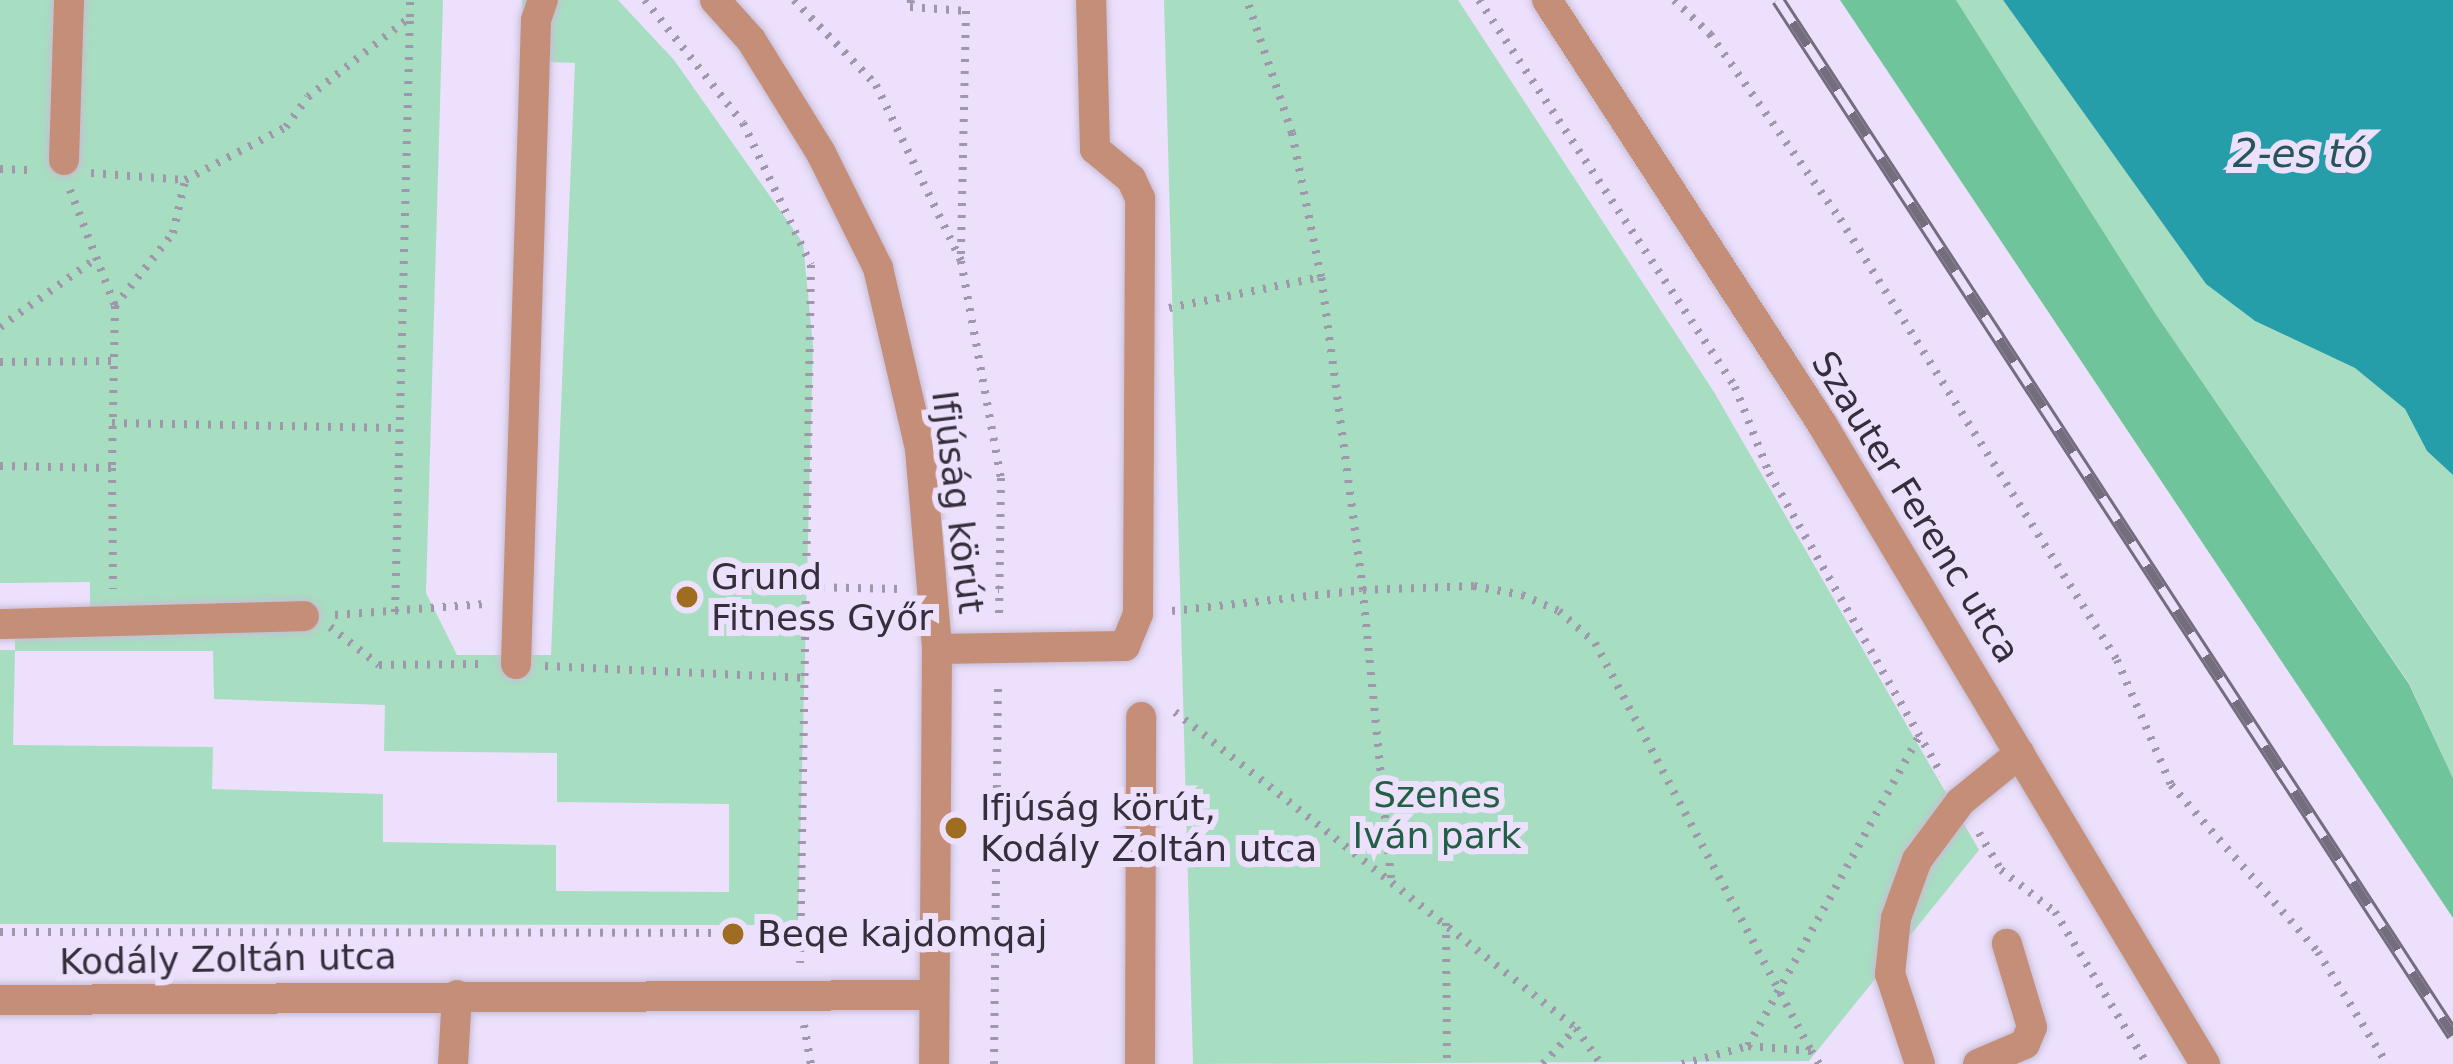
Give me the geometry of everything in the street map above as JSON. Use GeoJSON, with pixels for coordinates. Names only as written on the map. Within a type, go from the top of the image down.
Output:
{"type":"FeatureCollection","features":[{"type":"Feature","properties":{"kind":"street"},"geometry":{"type":"LineString","coordinates":[[64,160],[69,0]]}},
{"type":"Feature","properties":{"kind":"street"},"geometry":{"type":"LineString","coordinates":[[516,664],[536,20],[543,0]]}},
{"type":"Feature","properties":{"kind":"street","name":"Ifjúság körút"},"geometry":{"type":"LineString","coordinates":[[715,0],[751,40],[821,153],[878,268],[920,449],[937,649],[934,1064]]}},
{"type":"Feature","properties":{"kind":"street"},"geometry":{"type":"LineString","coordinates":[[937,649],[1125,646],[1138,614],[1140,198],[1131,179],[1095,149],[1091,0]]}},
{"type":"Feature","properties":{"kind":"street","name":"Szauter Ferenc utca"},"geometry":{"type":"LineString","coordinates":[[1547,0],[1822,424],[2205,1064]]}},
{"type":"Feature","properties":{"kind":"street"},"geometry":{"type":"LineString","coordinates":[[0,624],[304,616]]}},
{"type":"Feature","properties":{"kind":"street"},"geometry":{"type":"LineString","coordinates":[[1140,1064],[1151,710]]}},
{"type":"Feature","properties":{"kind":"street"},"geometry":{"type":"LineString","coordinates":[[1920,1064],[1890,974],[1895,918],[1917,860],[1960,802],[2020,753]]}},
{"type":"Feature","properties":{"kind":"street"},"geometry":{"type":"LineString","coordinates":[[1978,1064],[2025,1044],[2032,1027],[2007,944]]}},
{"type":"Feature","properties":{"kind":"street"},"geometry":{"type":"LineString","coordinates":[[453,1064],[457,995]]}},
{"type":"Feature","properties":{"kind":"street","name":"Kodály Zoltán utca"},"geometry":{"type":"LineString","coordinates":[[0,1000],[934,995]]}},
{"type":"Feature","properties":{"kind":"path"},"geometry":{"type":"LineString","coordinates":[[394,612],[410,0]]}},
{"type":"Feature","properties":{"kind":"path"},"geometry":{"type":"LineString","coordinates":[[0,932],[802,933],[811,587],[811,265],[743,123],[645,0]]}},
{"type":"Feature","properties":{"kind":"path"},"geometry":{"type":"LineString","coordinates":[[911,0],[910,8],[966,10],[961,261]]}},
{"type":"Feature","properties":{"kind":"path"},"geometry":{"type":"LineString","coordinates":[[1246,0],[1292,134],[1321,278],[1363,590],[1391,878]]}},
{"type":"Feature","properties":{"kind":"path"},"geometry":{"type":"LineString","coordinates":[[1479,0],[1735,386],[1769,473],[1918,736],[2001,870],[2055,912],[2147,1064]]}},
{"type":"Feature","properties":{"kind":"path"},"geometry":{"type":"LineString","coordinates":[[1674,0],[1710,34],[1840,219],[2117,660],[2171,785],[2318,952],[2387,1064]]}},
{"type":"Feature","properties":{"kind":"path"},"geometry":{"type":"LineString","coordinates":[[115,306],[173,233],[185,180],[286,127],[308,98],[410,17]]}},
{"type":"Feature","properties":{"kind":"path"},"geometry":{"type":"LineString","coordinates":[[64,160],[94,259],[115,306],[114,621]]}},
{"type":"Feature","properties":{"kind":"path"},"geometry":{"type":"LineString","coordinates":[[0,327],[94,259]]}},
{"type":"Feature","properties":{"kind":"path"},"geometry":{"type":"LineString","coordinates":[[1142,314],[1321,278]]}},
{"type":"Feature","properties":{"kind":"path"},"geometry":{"type":"LineString","coordinates":[[0,362],[114,361]]}},
{"type":"Feature","properties":{"kind":"path"},"geometry":{"type":"LineString","coordinates":[[112,423],[399,428]]}},
{"type":"Feature","properties":{"kind":"path"},"geometry":{"type":"LineString","coordinates":[[0,466],[112,469]]}},
{"type":"Feature","properties":{"kind":"path"},"geometry":{"type":"LineString","coordinates":[[1138,614],[1363,590],[1474,586],[1522,595],[1559,611],[1595,644],[1819,1064]]}},
{"type":"Feature","properties":{"kind":"path"},"geometry":{"type":"LineString","coordinates":[[811,587],[911,589]]}},
{"type":"Feature","properties":{"kind":"path"},"geometry":{"type":"LineString","coordinates":[[304,616],[394,612],[422,603],[520,605]]}},
{"type":"Feature","properties":{"kind":"path"},"geometry":{"type":"LineString","coordinates":[[998,677],[1020,678]]}},
{"type":"Feature","properties":{"kind":"path"},"geometry":{"type":"LineString","coordinates":[[1151,710],[1391,878],[1576,1028],[1601,1064]]}},
{"type":"Feature","properties":{"kind":"path"},"geometry":{"type":"LineString","coordinates":[[1748,1046],[1918,736]]}},
{"type":"Feature","properties":{"kind":"path"},"geometry":{"type":"LineString","coordinates":[[1446,923],[1447,1064]]}},
{"type":"Feature","properties":{"kind":"path"},"geometry":{"type":"LineString","coordinates":[[1544,1064],[1576,1028]]}},
{"type":"Feature","properties":{"kind":"path"},"geometry":{"type":"LineString","coordinates":[[1682,1064],[1748,1046],[1811,1052]]}},
{"type":"Feature","properties":{"kind":"green space"},"geometry":{"type":"Polygon","coordinates":[[[0,0],[443,0],[426,593],[457,655],[551,655],[575,63],[525,61],[522,0],[618,0],[674,60],[803,243],[813,346],[798,925],[0,924],[0,650],[15,650],[15,634],[90,632],[90,582],[0,583],[0,0]],[[15,651],[13,745],[213,747],[212,789],[383,794],[383,842],[556,845],[556,891],[729,892],[729,804],[557,802],[557,753],[384,751],[385,705],[214,699],[213,651],[15,651]]]}},
{"type":"Feature","properties":{"kind":"green space","name":"Szenes Iván park"},"geometry":{"type":"Polygon","coordinates":[[[1164,0],[1458,0],[1714,392],[1979,850],[1809,1061],[1193,1064],[1164,0]]]}},
{"type":"Feature","properties":{"kind":"green space"},"geometry":{"type":"Polygon","coordinates":[[[1956,0],[2003,0],[2206,284],[2255,321],[2355,368],[2405,409],[2427,451],[2453,475],[2453,778],[2409,683],[2155,313],[1956,0]]]}},
{"type":"Feature","properties":{"kind":"shaded area"},"geometry":{"type":"Polygon","coordinates":[[[1840,0],[1956,0],[2155,313],[2409,684],[2453,778],[2453,918],[1840,0]]]}},
{"type":"Feature","properties":{"kind":"water","name":"2-es tó"},"geometry":{"type":"Polygon","coordinates":[[[2003,0],[2453,0],[2453,475],[2427,451],[2405,409],[2355,368],[2255,321],[2206,284],[2003,0]]]}},
{"type":"Feature","properties":{"kind":"railway"},"geometry":{"type":"LineString","coordinates":[[1778,0],[2453,1035]]}},
{"type":"Feature","properties":{"kind":"place","name":"Grund Fitness Győr"},"geometry":{"type":"Point","coordinates":[687,597]}},
{"type":"Feature","properties":{"kind":"place","name":"Ifjúság körút, Kodály Zoltán utca"},"geometry":{"type":"Point","coordinates":[956,828]}},
{"type":"Feature","properties":{"kind":"place","name":"Beqe kajdomqaj"},"geometry":{"type":"Point","coordinates":[733,934]}}]}
